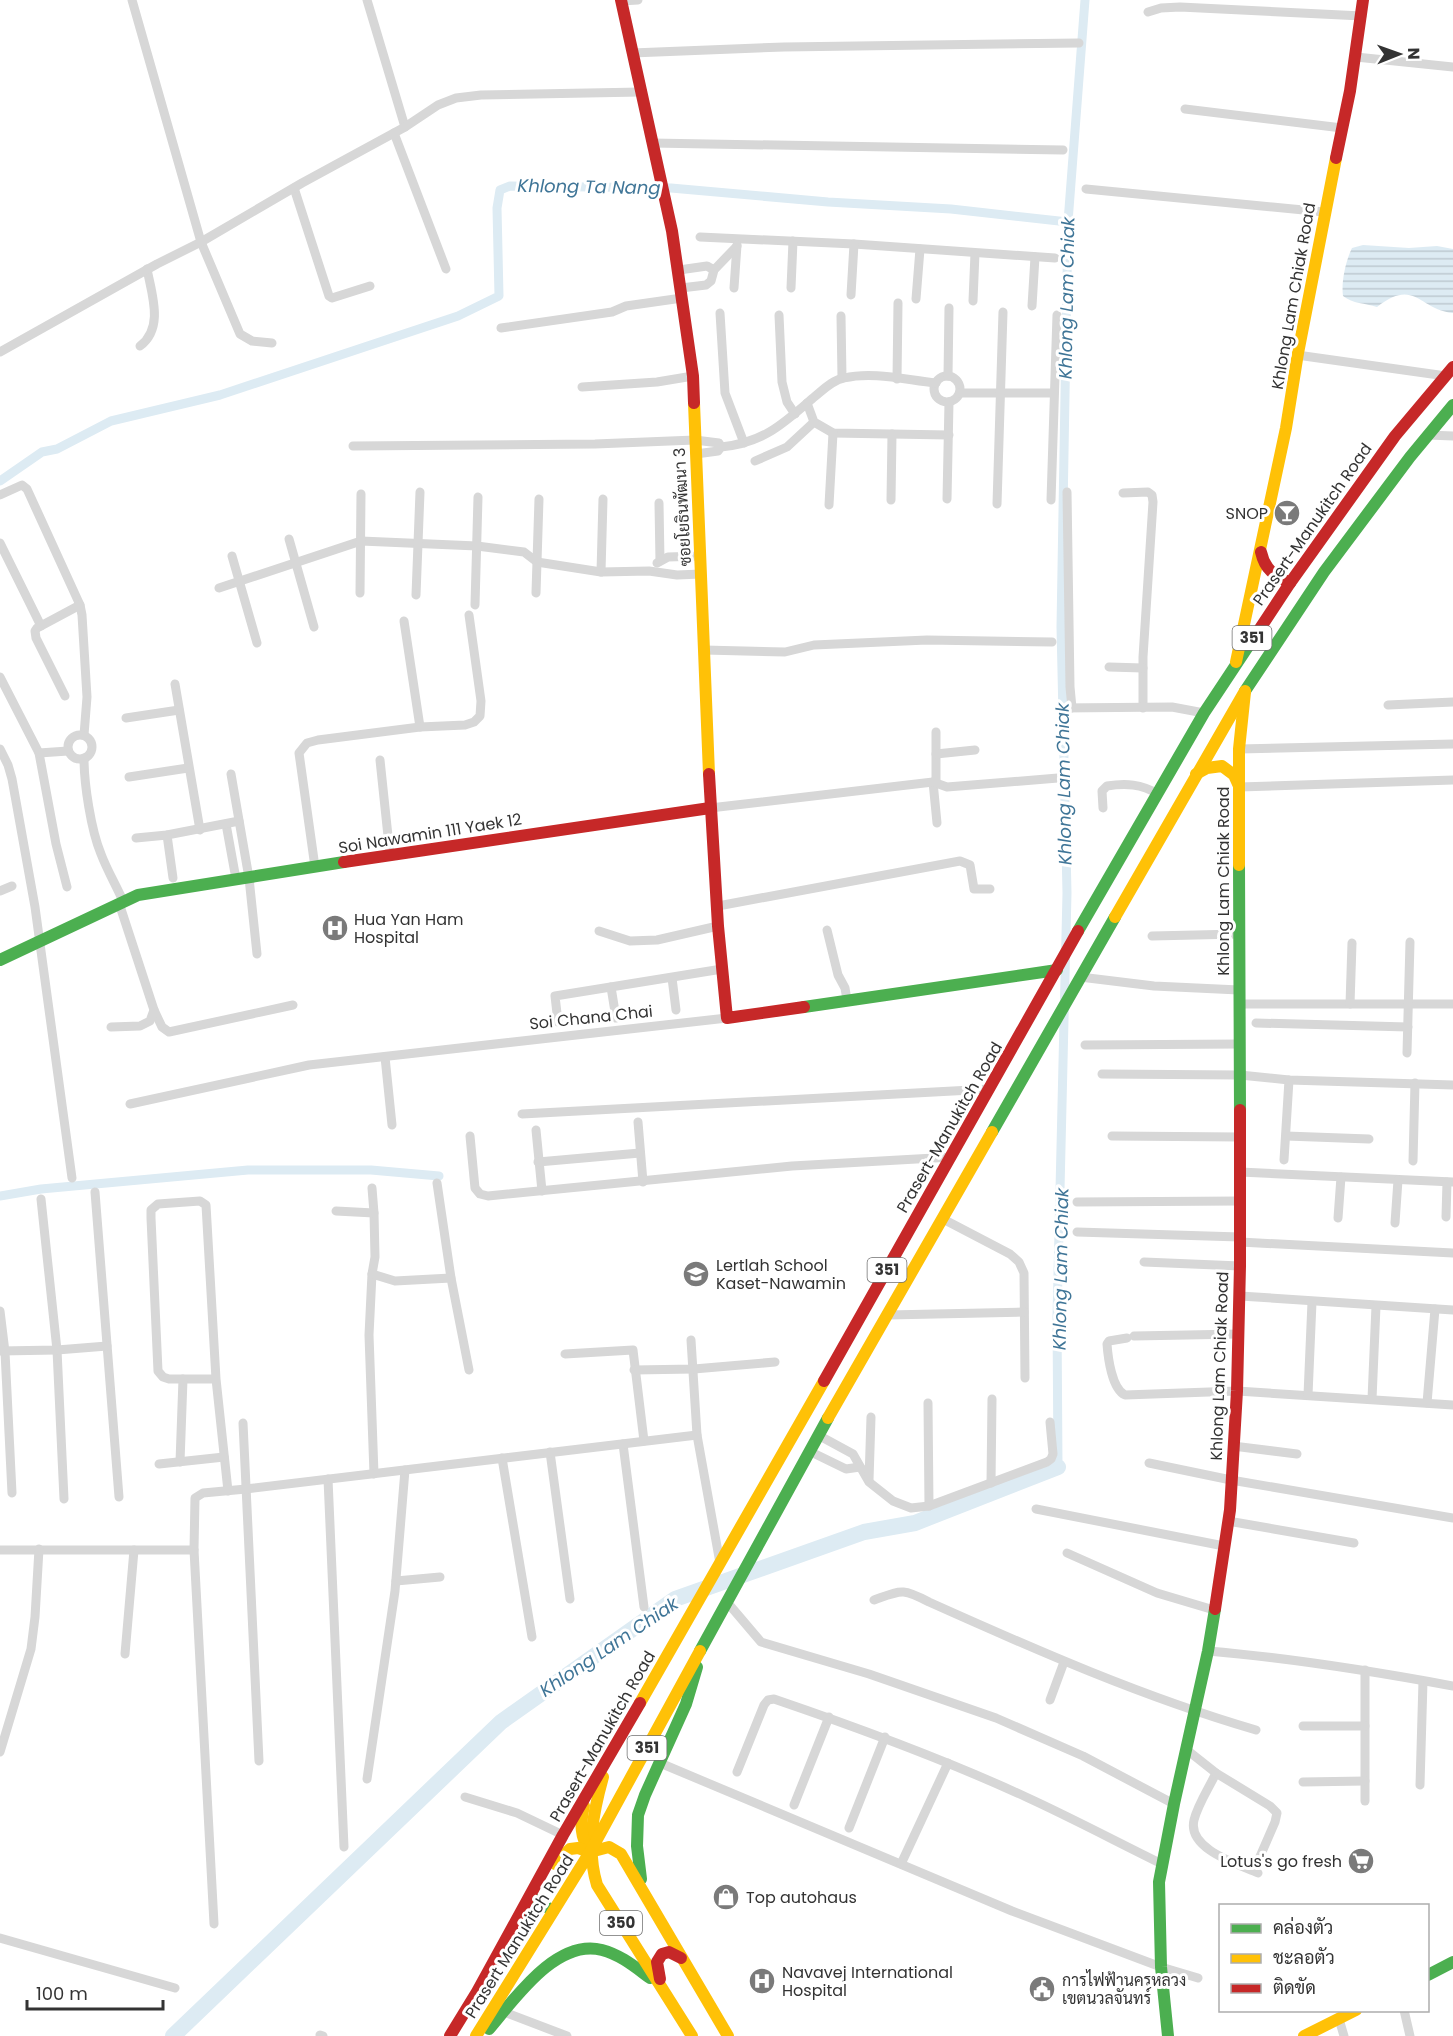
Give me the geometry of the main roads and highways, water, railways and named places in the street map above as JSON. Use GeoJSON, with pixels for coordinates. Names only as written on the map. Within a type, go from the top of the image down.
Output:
{"type":"FeatureCollection","features":[{"type":"Feature","properties":{"kind":"main road","name":"Khlong Lam Chiak Road"},"geometry":{"type":"LineString","coordinates":[[1236,662],[1286,428],[1297,355],[1356,57],[1363,0]]}},
{"type":"Feature","properties":{"kind":"main road","name":"ซอยโยธินพัฒนา 3"},"geometry":{"type":"LineString","coordinates":[[621,1],[679,270],[693,376],[710,808],[727,1018]]}},
{"type":"Feature","properties":{"kind":"main road","name":"Prasert-Manukitch Road"},"geometry":{"type":"LineString","coordinates":[[512,1928],[1204,714],[1290,583],[1395,436],[1449,371]]}},
{"type":"Feature","properties":{"kind":"main road","name":"351"},"geometry":{"type":"LineString","coordinates":[[590,1852],[818,1435],[1245,691],[1324,573],[1453,405]]}},
{"type":"Feature","properties":{"kind":"main road"},"geometry":{"type":"LineString","coordinates":[[1260,545],[1263,562],[1268,572],[1290,583]]}},
{"type":"Feature","properties":{"kind":"main road","name":"Khlong Lam Chiak Road"},"geometry":{"type":"LineString","coordinates":[[1168,2036],[1161,1967],[1159,1894],[1162,1864],[1208,1651],[1228,1521],[1237,1391],[1240,1296],[1239,749],[1245,691]]}},
{"type":"Feature","properties":{"kind":"main road"},"geometry":{"type":"LineString","coordinates":[[1195,775],[1207,768],[1222,766],[1234,775],[1239,787]]}},
{"type":"Feature","properties":{"kind":"main road","name":"Soi Nawamin 111 Yaek 12"},"geometry":{"type":"LineString","coordinates":[[0,960],[121,902],[154,891],[710,808]]}},
{"type":"Feature","properties":{"kind":"main road","name":"Soi Chana Chai"},"geometry":{"type":"LineString","coordinates":[[727,1018],[1058,968]]}},
{"type":"Feature","properties":{"kind":"main road"},"geometry":{"type":"LineString","coordinates":[[644,1896],[638,1865],[638,1815],[686,1704],[704,1644]]}},
{"type":"Feature","properties":{"kind":"main road"},"geometry":{"type":"LineString","coordinates":[[590,1852],[596,1807],[612,1752]]}},
{"type":"Feature","properties":{"kind":"main road","name":"350"},"geometry":{"type":"LineString","coordinates":[[586,1797],[580,1826],[584,1844],[590,1852],[597,1886],[692,2036]]}},
{"type":"Feature","properties":{"kind":"main road","name":"350"},"geometry":{"type":"LineString","coordinates":[[512,1928],[526,1912],[564,1851],[579,1848],[590,1852],[610,1847],[618,1851],[626,1860],[644,1896],[728,2036]]}},
{"type":"Feature","properties":{"kind":"main road","name":"Prasert Manukitch Road"},"geometry":{"type":"LineString","coordinates":[[476,2036],[590,1852]]}},
{"type":"Feature","properties":{"kind":"main road"},"geometry":{"type":"LineString","coordinates":[[534,1899],[554,1911]]}},
{"type":"Feature","properties":{"kind":"main road","name":"Prasert Manukitch Road"},"geometry":{"type":"LineString","coordinates":[[450,2036],[512,1928]]}},
{"type":"Feature","properties":{"kind":"main road"},"geometry":{"type":"LineString","coordinates":[[483,2036],[543,1969],[560,1956],[579,1949],[600,1948],[618,1954],[636,1965],[662,1990]]}},
{"type":"Feature","properties":{"kind":"main road"},"geometry":{"type":"LineString","coordinates":[[662,1990],[657,1962],[662,1954],[669,1952],[681,1958]]}},
{"type":"Feature","properties":{"kind":"main road"},"geometry":{"type":"LineString","coordinates":[[1429,1974],[1453,1962]]}},
{"type":"Feature","properties":{"kind":"main road"},"geometry":{"type":"LineString","coordinates":[[1304,2036],[1352,2012]]}},
{"type":"Feature","properties":{"kind":"waterway","name":"Khlong Lam Chiak"},"geometry":{"type":"LineString","coordinates":[[1058,1467],[1057,1317],[1067,893],[1061,627],[1068,222],[1085,0]]}},
{"type":"Feature","properties":{"kind":"waterway","name":"Khlong Ta Nang"},"geometry":{"type":"LineString","coordinates":[[0,481],[42,452],[57,449],[111,421],[220,395],[458,316],[499,296],[497,208],[500,190],[510,186],[671,188],[828,202],[951,209],[1068,222]]}},
{"type":"Feature","properties":{"kind":"waterway"},"geometry":{"type":"LineString","coordinates":[[0,1196],[41,1189],[248,1170],[371,1170],[439,1176]]}},
{"type":"Feature","properties":{"kind":"waterway","name":"Khlong Lam Chiak"},"geometry":{"type":"LineString","coordinates":[[173,2036],[501,1722],[675,1599],[864,1532],[915,1523],[1058,1467]]}},
{"type":"Feature","properties":{"kind":"place","name":"SNOP"},"geometry":{"type":"Point","coordinates":[1287,513]}},
{"type":"Feature","properties":{"kind":"place","name":"Hua Yan Ham Hospital"},"geometry":{"type":"Point","coordinates":[335,928]}},
{"type":"Feature","properties":{"kind":"place","name":"Lertlah School Kaset-Nawamin"},"geometry":{"type":"Point","coordinates":[696,1274]}},
{"type":"Feature","properties":{"kind":"place","name":"Lotus's go fresh"},"geometry":{"type":"Point","coordinates":[1361,1861]}},
{"type":"Feature","properties":{"kind":"place","name":"Top autohaus"},"geometry":{"type":"Point","coordinates":[726,1897]}},
{"type":"Feature","properties":{"kind":"place","name":"Navavej International Hospital"},"geometry":{"type":"Point","coordinates":[762,1981]}},
{"type":"Feature","properties":{"kind":"place","name":"การไฟฟ้านครหลวง เขตนวลจันทร์"},"geometry":{"type":"Point","coordinates":[1042,1989]}}]}
